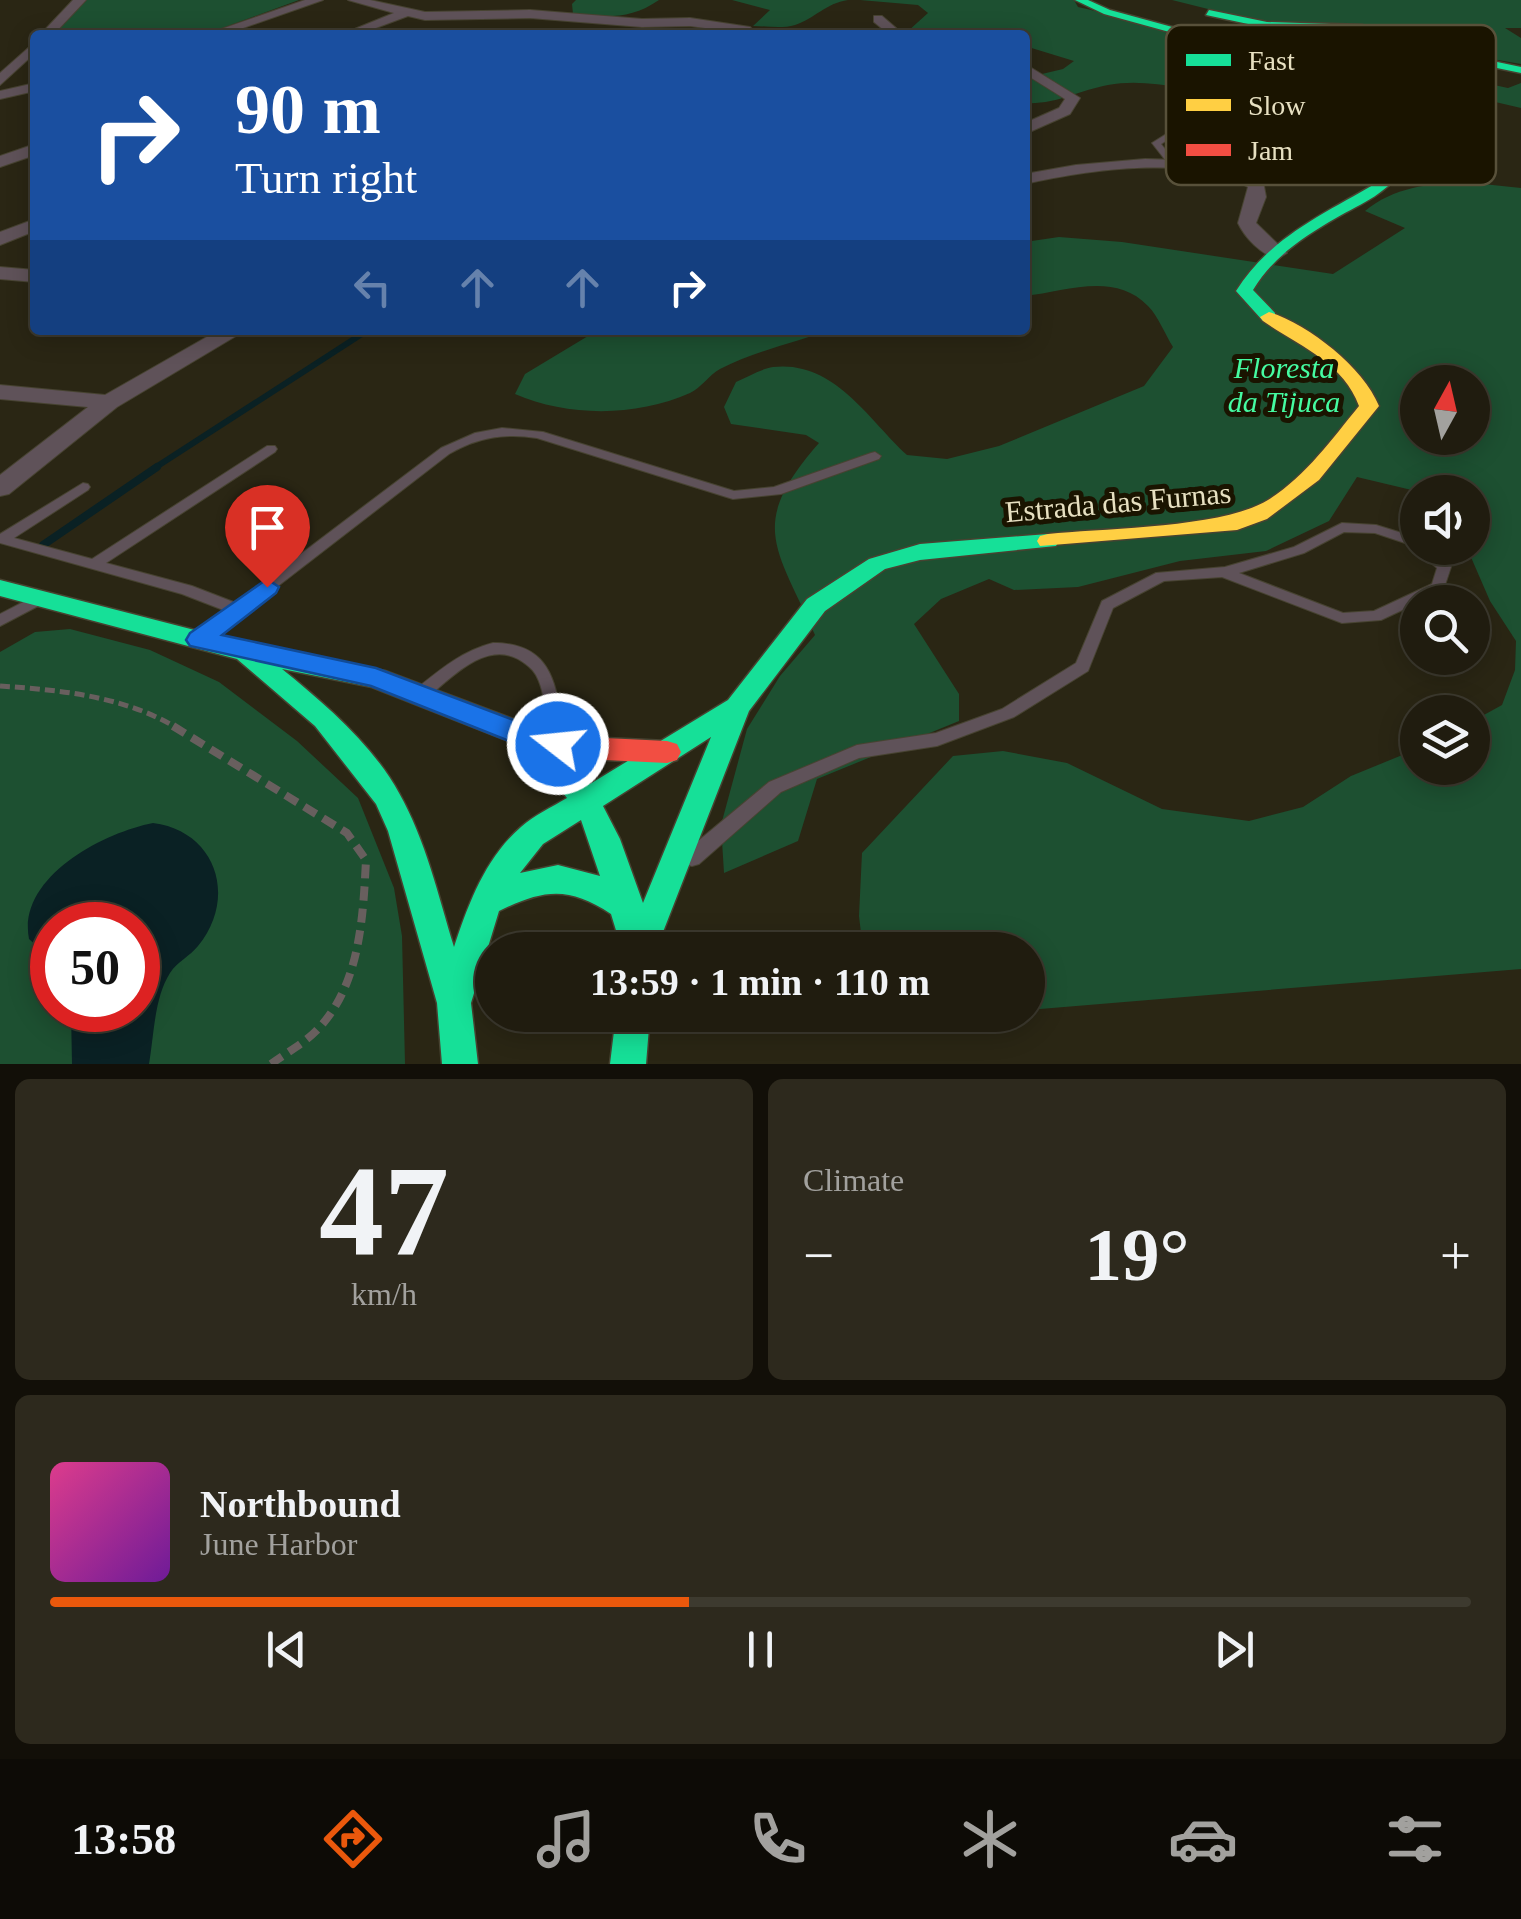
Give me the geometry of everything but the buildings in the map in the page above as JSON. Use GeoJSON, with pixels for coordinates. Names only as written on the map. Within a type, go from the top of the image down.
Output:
{"type":"FeatureCollection","features":[{"type":"Feature","properties":{"kind":"main road","name":"Estrada das Furnas"},"geometry":{"type":"LineString","coordinates":[[1080,0],[1107,12],[1166,28]]}},
{"type":"Feature","properties":{"kind":"main road"},"geometry":{"type":"LineString","coordinates":[[1184,6],[1247,23],[1293,25]]}},
{"type":"Feature","properties":{"kind":"main road"},"geometry":{"type":"LineString","coordinates":[[1496,65],[1521,70]]}},
{"type":"Feature","properties":{"kind":"main road","name":"Estrada das Furnas"},"geometry":{"type":"LineString","coordinates":[[646,932],[737,707],[816,605],[877,564],[964,545],[1237,523],[1263,516],[1291,498],[1362,418],[1369,396],[1357,376],[1249,301],[1244,291],[1246,282],[1252,272],[1276,253],[1384,185]]}},
{"type":"Feature","properties":{"kind":"main road"},"geometry":{"type":"LineString","coordinates":[[0,588],[244,652],[376,678],[558,744],[670,752]]}},
{"type":"Feature","properties":{"kind":"main road"},"geometry":{"type":"LineString","coordinates":[[244,652],[325,719],[387,798],[403,831],[454,1002],[460,1064]]}},
{"type":"Feature","properties":{"kind":"main road","name":"Estrada das Furnas"},"geometry":{"type":"LineString","coordinates":[[454,1002],[485,902],[516,848],[737,707]]}},
{"type":"Feature","properties":{"kind":"main road"},"geometry":{"type":"LineString","coordinates":[[519,733],[558,766],[586,801],[605,839],[635,932]]}},
{"type":"Feature","properties":{"kind":"main road"},"geometry":{"type":"LineString","coordinates":[[485,902],[523,883],[571,875],[596,884],[629,908]]}},
{"type":"Feature","properties":{"kind":"main road"},"geometry":{"type":"LineString","coordinates":[[628,1064],[631,1032]]}},
{"type":"Feature","properties":{"kind":"street"},"geometry":{"type":"LineString","coordinates":[[51,30],[80,0]]}},
{"type":"Feature","properties":{"kind":"street"},"geometry":{"type":"LineString","coordinates":[[225,30],[317,0]]}},
{"type":"Feature","properties":{"kind":"street"},"geometry":{"type":"LineString","coordinates":[[354,0],[404,14],[440,17],[530,14],[642,24],[690,22],[731,30]]}},
{"type":"Feature","properties":{"kind":"street"},"geometry":{"type":"LineString","coordinates":[[360,30],[404,14]]}},
{"type":"Feature","properties":{"kind":"street"},"geometry":{"type":"LineString","coordinates":[[502,27],[530,14]]}},
{"type":"Feature","properties":{"kind":"street"},"geometry":{"type":"LineString","coordinates":[[878,19],[892,30]]}},
{"type":"Feature","properties":{"kind":"street"},"geometry":{"type":"LineString","coordinates":[[629,30],[642,24]]}},
{"type":"Feature","properties":{"kind":"street"},"geometry":{"type":"LineString","coordinates":[[0,81],[30,51]]}},
{"type":"Feature","properties":{"kind":"street"},"geometry":{"type":"LineString","coordinates":[[1030,71],[1072,98],[1066,112],[1030,127]]}},
{"type":"Feature","properties":{"kind":"street"},"geometry":{"type":"LineString","coordinates":[[0,95],[30,88]]}},
{"type":"Feature","properties":{"kind":"street"},"geometry":{"type":"LineString","coordinates":[[0,162],[30,151]]}},
{"type":"Feature","properties":{"kind":"street"},"geometry":{"type":"LineString","coordinates":[[1034,176],[1166,165]]}},
{"type":"Feature","properties":{"kind":"street"},"geometry":{"type":"LineString","coordinates":[[1254,185],[1258,193],[1246,224],[1254,237],[1276,253]]}},
{"type":"Feature","properties":{"kind":"street"},"geometry":{"type":"LineString","coordinates":[[0,238],[30,226]]}},
{"type":"Feature","properties":{"kind":"street"},"geometry":{"type":"LineString","coordinates":[[0,273],[30,276]]}},
{"type":"Feature","properties":{"kind":"street"},"geometry":{"type":"LineString","coordinates":[[0,488],[109,402],[226,335]]}},
{"type":"Feature","properties":{"kind":"street"},"geometry":{"type":"LineString","coordinates":[[0,392],[109,402]]}},
{"type":"Feature","properties":{"kind":"lane"},"geometry":{"type":"LineString","coordinates":[[1166,138],[1156,144],[1166,155]]}},
{"type":"Feature","properties":{"kind":"lane"},"geometry":{"type":"LineString","coordinates":[[199,640],[445,450],[482,434],[520,431],[539,435],[733,495],[776,490],[875,456]]}},
{"type":"Feature","properties":{"kind":"lane"},"geometry":{"type":"LineString","coordinates":[[93,566],[271,449]]}},
{"type":"Feature","properties":{"kind":"lane"},"geometry":{"type":"LineString","coordinates":[[1,539],[82,487]]}},
{"type":"Feature","properties":{"kind":"lane"},"geometry":{"type":"LineString","coordinates":[[629,908],[775,787],[857,752],[937,739],[1008,714],[1082,667],[1107,605],[1161,576],[1225,572],[1299,550],[1342,527],[1376,529],[1400,538]]}},
{"type":"Feature","properties":{"kind":"lane"},"geometry":{"type":"LineString","coordinates":[[1,539],[188,590],[238,610]]}},
{"type":"Feature","properties":{"kind":"lane"},"geometry":{"type":"LineString","coordinates":[[1225,572],[1342,618],[1376,616],[1438,587],[1442,565]]}},
{"type":"Feature","properties":{"kind":"lane"},"geometry":{"type":"LineString","coordinates":[[0,621],[40,598]]}},
{"type":"Feature","properties":{"kind":"lane"},"geometry":{"type":"LineString","coordinates":[[422,692],[470,656],[491,647],[509,648],[535,663],[544,674],[558,744]]}},
{"type":"Feature","properties":{"kind":"path"},"geometry":{"type":"LineString","coordinates":[[0,686],[71,691],[157,716],[347,832],[366,860],[350,975],[338,1002],[316,1031],[272,1064]]}},
{"type":"Feature","properties":{"kind":"green space"},"geometry":{"type":"Polygon","coordinates":[[[85,0],[299,0],[217,30],[47,30],[85,0]]]}},
{"type":"Feature","properties":{"kind":"green space"},"geometry":{"type":"Polygon","coordinates":[[[576,0],[659,0],[638,11],[608,16],[573,14],[572,4],[576,0]]]}},
{"type":"Feature","properties":{"kind":"green space"},"geometry":{"type":"Polygon","coordinates":[[[732,0],[848,0],[802,22],[779,27],[753,26],[770,10],[732,0]]]}},
{"type":"Feature","properties":{"kind":"green space"},"geometry":{"type":"Polygon","coordinates":[[[860,0],[1074,0],[1078,7],[1166,28],[1166,86],[1108,85],[1047,102],[1030,103],[1030,77],[1063,69],[1074,61],[1030,48],[1030,30],[909,30],[928,13],[918,5],[860,0]]]}},
{"type":"Feature","properties":{"kind":"green space"},"geometry":{"type":"Polygon","coordinates":[[[1172,0],[1521,0],[1521,28],[1505,28],[1521,38],[1521,64],[1496,60],[1496,25],[1264,25],[1172,0]]]}},
{"type":"Feature","properties":{"kind":"green space"},"geometry":{"type":"Polygon","coordinates":[[[1521,83],[1521,108],[1496,102],[1496,85],[1508,88],[1521,83]]]}},
{"type":"Feature","properties":{"kind":"green space","name":"Floresta da Tijuca"},"geometry":{"type":"Polygon","coordinates":[[[1435,185],[1521,188],[1521,969],[1045,1009],[1045,932],[861,932],[859,916],[862,853],[953,756],[1003,751],[1067,763],[1162,809],[1249,821],[1303,807],[1351,776],[1400,756],[1400,785],[1490,785],[1490,712],[1502,705],[1515,670],[1516,641],[1490,601],[1490,585],[1483,585],[1474,565],[1490,565],[1490,475],[1400,475],[1400,487],[1357,477],[1329,521],[1266,551],[1180,561],[1078,587],[1014,590],[989,579],[941,599],[914,624],[959,694],[959,721],[817,779],[798,841],[724,873],[721,825],[747,729],[780,676],[815,635],[780,557],[775,536],[783,495],[819,443],[806,435],[731,424],[724,407],[736,382],[773,367],[795,367],[814,373],[848,395],[907,455],[947,459],[999,446],[1144,386],[1173,347],[1148,306],[1120,289],[1089,286],[1030,295],[1030,241],[1059,237],[1122,242],[1333,274],[1405,228],[1365,211],[1400,192],[1435,185]]]}},
{"type":"Feature","properties":{"kind":"green space"},"geometry":{"type":"Polygon","coordinates":[[[590,335],[815,335],[733,363],[690,393],[625,410],[579,410],[536,402],[515,394],[525,374],[590,335]]]}},
{"type":"Feature","properties":{"kind":"green space"},"geometry":{"type":"Polygon","coordinates":[[[70,629],[150,650],[219,682],[297,741],[358,798],[394,888],[402,936],[405,1064],[0,1064],[0,652],[35,632],[70,629]]]}},
{"type":"Feature","properties":{"kind":"water"},"geometry":{"type":"Polygon","coordinates":[[[153,823],[192,839],[214,869],[218,888],[210,927],[198,946],[173,969],[160,999],[160,902],[34,902],[50,878],[67,862],[133,828],[153,823]]]}},
{"type":"Feature","properties":{"kind":"water"},"geometry":{"type":"Polygon","coordinates":[[[71,1032],[154,1032],[149,1064],[72,1064],[71,1032]]]}},
{"type":"Feature","properties":{"kind":"waterway"},"geometry":{"type":"LineString","coordinates":[[153,469],[360,335]]}},
{"type":"Feature","properties":{"kind":"waterway"},"geometry":{"type":"LineString","coordinates":[[43,545],[157,467]]}},
{"type":"Feature","properties":{"kind":"traffic: fast"},"geometry":{"type":"LineString","coordinates":[[1080,0],[1166,28]]}},
{"type":"Feature","properties":{"kind":"traffic: fast"},"geometry":{"type":"LineString","coordinates":[[1209,13],[1267,25]]}},
{"type":"Feature","properties":{"kind":"traffic: fast"},"geometry":{"type":"LineString","coordinates":[[1496,65],[1521,70]]}},
{"type":"Feature","properties":{"kind":"traffic: fast"},"geometry":{"type":"LineString","coordinates":[[1269,317],[1244,291],[1255,272],[1288,241],[1383,185]]}},
{"type":"Feature","properties":{"kind":"traffic: fast"},"geometry":{"type":"LineString","coordinates":[[647,932],[737,707],[816,605],[877,564],[920,552],[1048,541]]}},
{"type":"Feature","properties":{"kind":"traffic: fast"},"geometry":{"type":"LineString","coordinates":[[0,588],[245,652],[376,678],[519,733],[559,766],[586,801],[605,839],[633,932]]}},
{"type":"Feature","properties":{"kind":"traffic: fast"},"geometry":{"type":"LineString","coordinates":[[245,652],[325,719],[387,797],[403,831],[454,1003],[460,1064]]}},
{"type":"Feature","properties":{"kind":"traffic: fast"},"geometry":{"type":"LineString","coordinates":[[454,1003],[482,913],[503,872],[532,835],[737,707]]}},
{"type":"Feature","properties":{"kind":"traffic: fast"},"geometry":{"type":"LineString","coordinates":[[485,902],[525,885],[558,879],[591,886],[629,908]]}},
{"type":"Feature","properties":{"kind":"traffic: fast"},"geometry":{"type":"LineString","coordinates":[[628,1064],[631,1032]]}},
{"type":"Feature","properties":{"kind":"traffic: slow"},"geometry":{"type":"LineString","coordinates":[[1048,541],[1237,523],[1278,503],[1311,475],[1369,406],[1363,390],[1341,364],[1269,317]]}},
{"type":"Feature","properties":{"kind":"traffic: jam"},"geometry":{"type":"LineString","coordinates":[[529,736],[584,748],[667,752]]}},
{"type":"Feature","properties":{"kind":"route"},"geometry":{"type":"LineString","coordinates":[[267,587],[199,640],[376,678],[558,744]]}}]}
